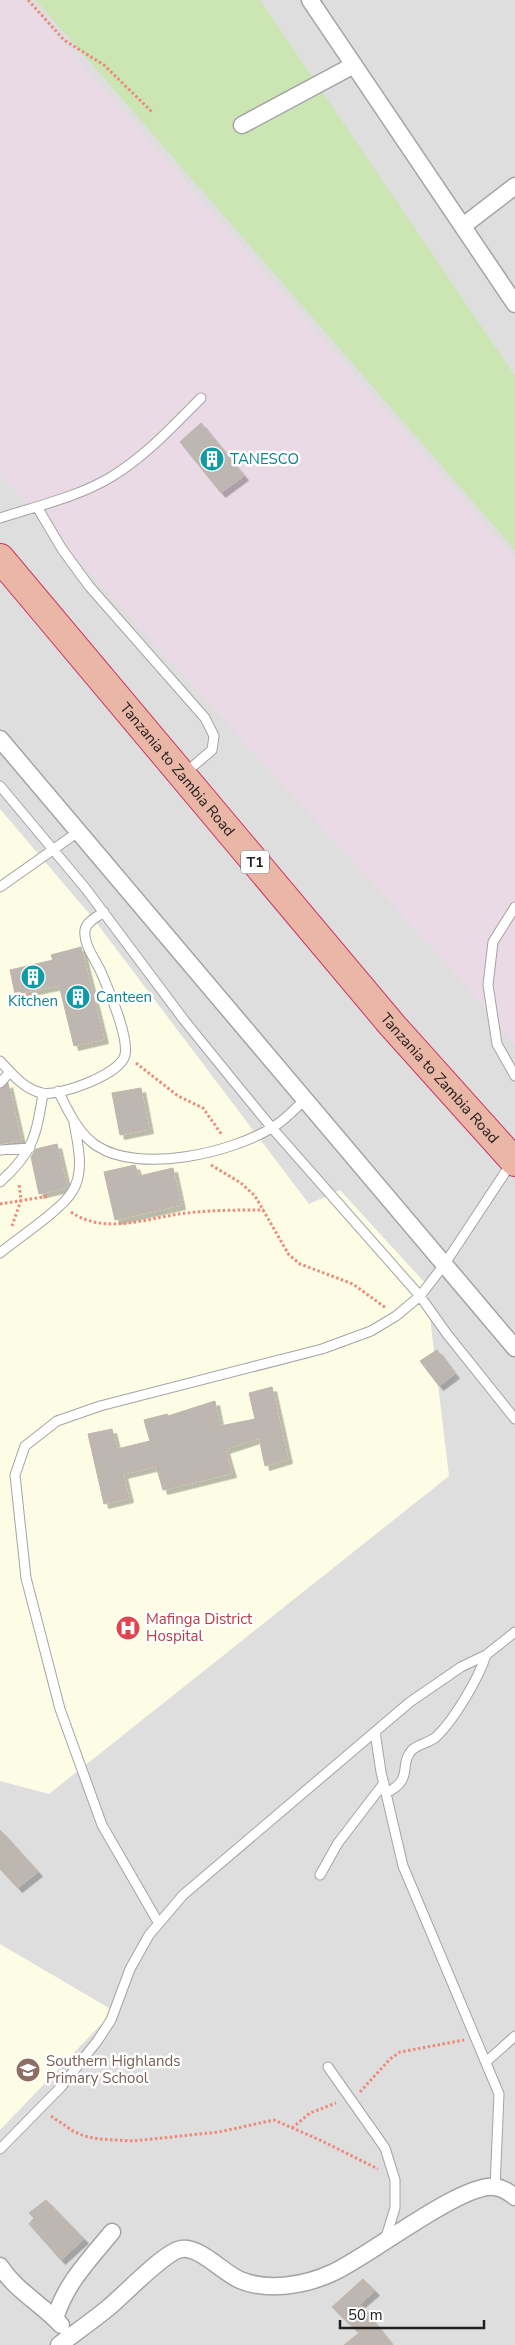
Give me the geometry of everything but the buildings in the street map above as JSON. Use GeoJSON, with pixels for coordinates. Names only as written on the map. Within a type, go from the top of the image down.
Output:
{"type":"FeatureCollection","features":[{"type":"Feature","properties":{"kind":"highway","name":"Tanzania to Zambia Road"},"geometry":{"type":"LineString","coordinates":[[0,558],[392,1025],[514,1161]]}},
{"type":"Feature","properties":{"kind":"street"},"geometry":{"type":"LineString","coordinates":[[310,0],[515,304]]}},
{"type":"Feature","properties":{"kind":"street"},"geometry":{"type":"LineString","coordinates":[[242,125],[354,65]]}},
{"type":"Feature","properties":{"kind":"street"},"geometry":{"type":"LineString","coordinates":[[463,226],[515,186]]}},
{"type":"Feature","properties":{"kind":"street"},"geometry":{"type":"LineString","coordinates":[[0,738],[515,1348]]}},
{"type":"Feature","properties":{"kind":"street"},"geometry":{"type":"LineString","coordinates":[[0,2266],[18,2288],[55,2319],[65,2341],[108,2308],[164,2258],[180,2249],[193,2250],[239,2280],[260,2286],[298,2284],[333,2273],[456,2199],[486,2187],[495,2187],[508,2191],[515,2197]]}},
{"type":"Feature","properties":{"kind":"street"},"geometry":{"type":"LineString","coordinates":[[55,2319],[59,2305],[71,2281],[112,2232]]}},
{"type":"Feature","properties":{"kind":"lane"},"geometry":{"type":"LineString","coordinates":[[0,518],[75,494],[112,476],[153,446],[201,398]]}},
{"type":"Feature","properties":{"kind":"lane"},"geometry":{"type":"LineString","coordinates":[[37,506],[62,549],[89,586],[205,718],[214,736],[212,750],[202,761],[183,775]]}},
{"type":"Feature","properties":{"kind":"lane"},"geometry":{"type":"LineString","coordinates":[[0,786],[104,912],[184,1020],[272,1128],[420,1296],[447,1334],[515,1419]]}},
{"type":"Feature","properties":{"kind":"lane"},"geometry":{"type":"LineString","coordinates":[[0,887],[78,832]]}},
{"type":"Feature","properties":{"kind":"lane"},"geometry":{"type":"LineString","coordinates":[[515,907],[494,942],[488,985],[497,1044],[515,1076]]}},
{"type":"Feature","properties":{"kind":"lane"},"geometry":{"type":"LineString","coordinates":[[0,1061],[31,1089],[44,1094],[105,1076],[121,1064],[125,1056],[122,1032],[102,974],[86,942],[85,929],[89,922],[104,912]]}},
{"type":"Feature","properties":{"kind":"lane"},"geometry":{"type":"LineString","coordinates":[[0,1083],[10,1072]]}},
{"type":"Feature","properties":{"kind":"lane"},"geometry":{"type":"LineString","coordinates":[[58,1091],[74,1123],[97,1146],[118,1155],[156,1160],[192,1157],[228,1146],[272,1128],[288,1116],[304,1100]]}},
{"type":"Feature","properties":{"kind":"lane"},"geometry":{"type":"LineString","coordinates":[[0,1182],[19,1164],[30,1148],[44,1094]]}},
{"type":"Feature","properties":{"kind":"lane"},"geometry":{"type":"LineString","coordinates":[[0,1252],[60,1205],[72,1192],[79,1168],[74,1123]]}},
{"type":"Feature","properties":{"kind":"lane"},"geometry":{"type":"LineString","coordinates":[[0,1150],[30,1148]]}},
{"type":"Feature","properties":{"kind":"lane"},"geometry":{"type":"LineString","coordinates":[[158,1922],[102,1825],[60,1709],[26,1578],[15,1475],[25,1446],[56,1421],[100,1406],[322,1349],[371,1331],[396,1316],[420,1296],[444,1265],[514,1161]]}},
{"type":"Feature","properties":{"kind":"lane"},"geometry":{"type":"LineString","coordinates":[[0,2149],[61,2086],[98,2040],[111,2020],[130,1969],[158,1922],[183,1895],[410,1702],[454,1672],[486,1655],[515,1632]]}},
{"type":"Feature","properties":{"kind":"lane"},"geometry":{"type":"LineString","coordinates":[[386,1793],[401,1783],[405,1777],[408,1756],[413,1749],[434,1738],[442,1730],[481,1671],[486,1655]]}},
{"type":"Feature","properties":{"kind":"lane"},"geometry":{"type":"LineString","coordinates":[[375,1732],[386,1793],[403,1866],[452,1978],[475,2039],[499,2094],[495,2187]]}},
{"type":"Feature","properties":{"kind":"lane"},"geometry":{"type":"LineString","coordinates":[[320,1874],[338,1843],[384,1783]]}},
{"type":"Feature","properties":{"kind":"lane"},"geometry":{"type":"LineString","coordinates":[[486,2062],[515,2036]]}},
{"type":"Feature","properties":{"kind":"lane"},"geometry":{"type":"LineString","coordinates":[[328,2067],[385,2148],[394,2176],[395,2208],[385,2240]]}},
{"type":"Feature","properties":{"kind":"path"},"geometry":{"type":"LineString","coordinates":[[28,0],[57,34],[104,66],[152,112]]}},
{"type":"Feature","properties":{"kind":"path"},"geometry":{"type":"LineString","coordinates":[[125,1056],[146,1069],[178,1096],[203,1108],[212,1118],[228,1146]]}},
{"type":"Feature","properties":{"kind":"path"},"geometry":{"type":"LineString","coordinates":[[192,1157],[217,1168],[242,1183],[256,1196],[289,1255],[300,1264],[353,1284],[396,1316]]}},
{"type":"Feature","properties":{"kind":"path"},"geometry":{"type":"LineString","coordinates":[[0,1204],[72,1192]]}},
{"type":"Feature","properties":{"kind":"path"},"geometry":{"type":"LineString","coordinates":[[60,1205],[89,1221],[106,1224],[153,1220],[185,1213],[264,1210]]}},
{"type":"Feature","properties":{"kind":"path"},"geometry":{"type":"LineString","coordinates":[[292,2128],[310,2113],[350,2099],[390,2059],[400,2052],[475,2039]]}},
{"type":"Feature","properties":{"kind":"path"},"geometry":{"type":"LineString","coordinates":[[36,2110],[55,2118],[73,2131],[99,2139],[134,2141],[218,2132],[274,2120],[394,2176]]}},
{"type":"Feature","properties":{"kind":"shaded area"},"geometry":{"type":"Polygon","coordinates":[[[0,0],[515,0],[515,2345],[0,2345],[0,0]]]}},
{"type":"Feature","properties":{"kind":"shaded area"},"geometry":{"type":"Polygon","coordinates":[[[0,0],[26,0],[515,558],[515,1045],[459,978],[0,475],[0,0]]]}},
{"type":"Feature","properties":{"kind":"shaded area","name":"Mafinga District Hospital"},"geometry":{"type":"Polygon","coordinates":[[[0,809],[92,917],[309,1204],[340,1190],[426,1284],[449,1476],[49,1794],[0,1781],[0,809]]]}},
{"type":"Feature","properties":{"kind":"shaded area","name":"Southern Highlands Primary School"},"geometry":{"type":"Polygon","coordinates":[[[0,1944],[114,2011],[0,2130],[0,1944]]]}},
{"type":"Feature","properties":{"kind":"green space"},"geometry":{"type":"Polygon","coordinates":[[[36,0],[260,0],[515,376],[515,550],[36,0]]]}},
{"type":"Feature","properties":{"kind":"place","name":"TANESCO"},"geometry":{"type":"Point","coordinates":[212,459]}},
{"type":"Feature","properties":{"kind":"place","name":"Kitchen"},"geometry":{"type":"Point","coordinates":[33,977]}},
{"type":"Feature","properties":{"kind":"place","name":"Canteen"},"geometry":{"type":"Point","coordinates":[78,997]}},
{"type":"Feature","properties":{"kind":"place","name":"Mafinga District Hospital"},"geometry":{"type":"Point","coordinates":[128,1628]}},
{"type":"Feature","properties":{"kind":"place","name":"Southern Highlands Primary School"},"geometry":{"type":"Point","coordinates":[28,2070]}}]}
